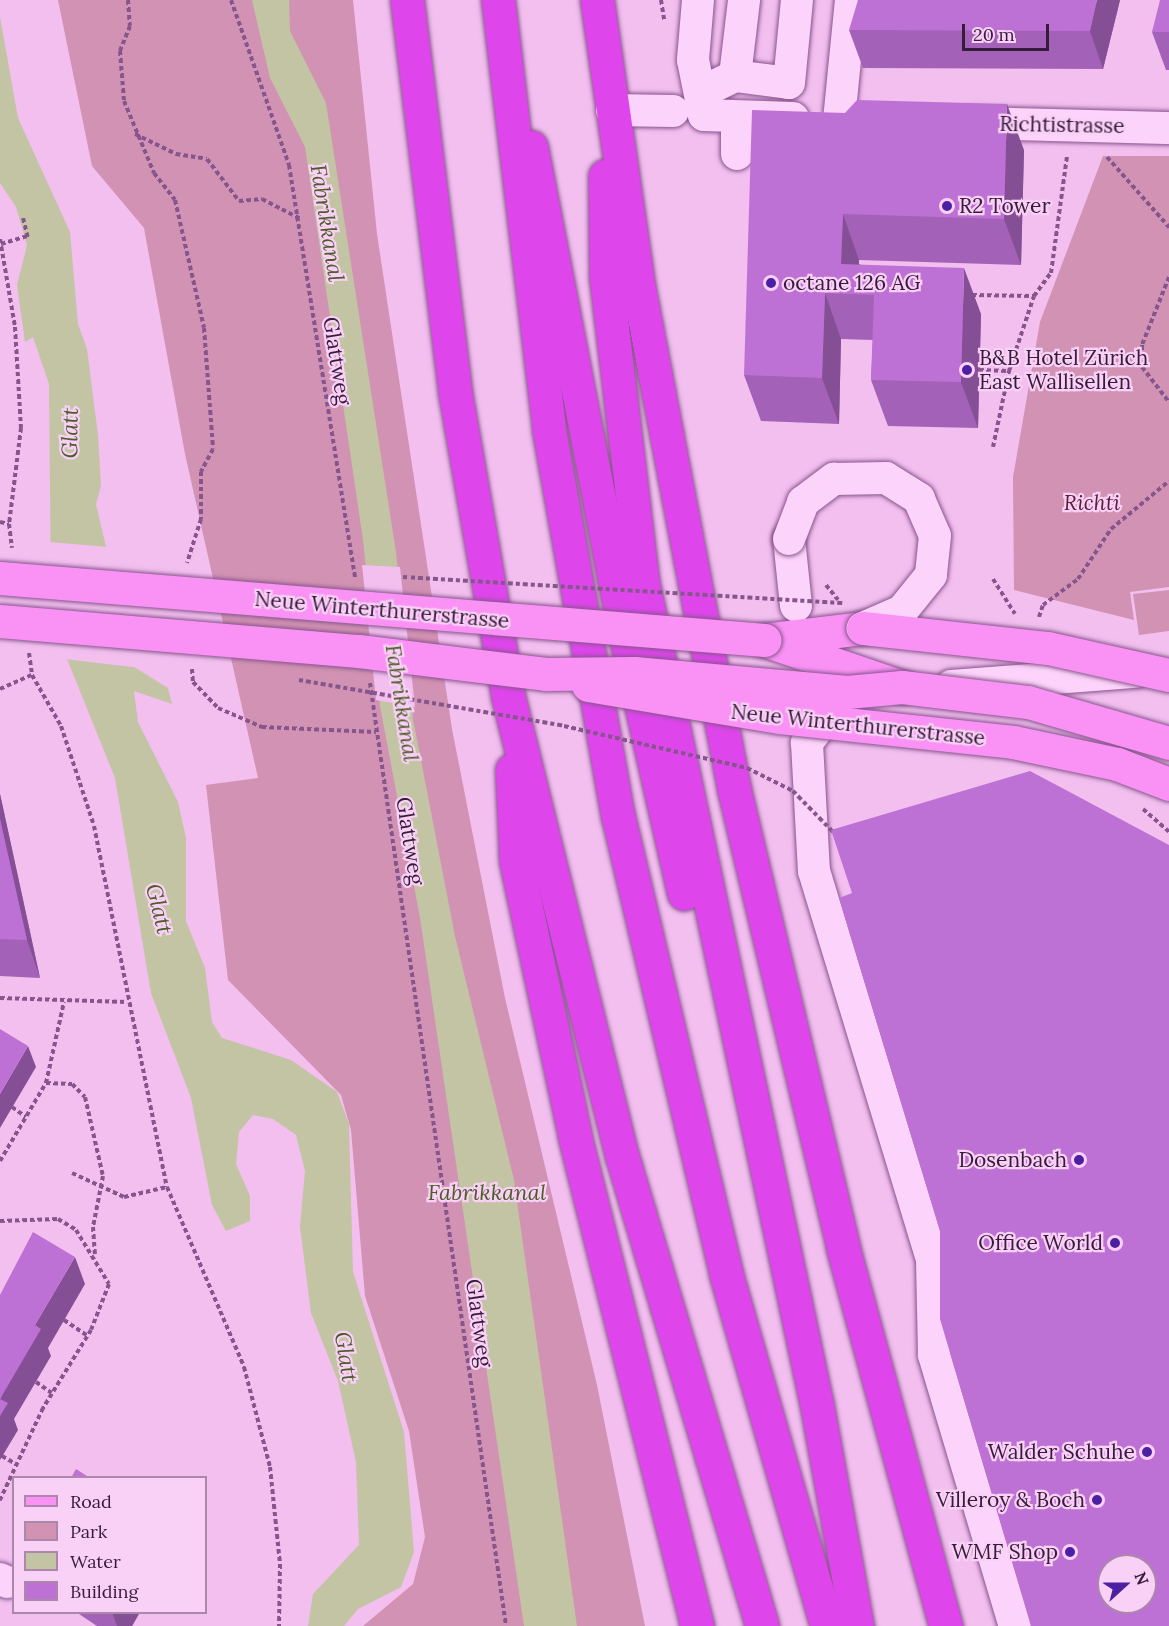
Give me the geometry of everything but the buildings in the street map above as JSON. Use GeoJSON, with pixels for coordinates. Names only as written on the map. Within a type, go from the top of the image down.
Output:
{"type":"FeatureCollection","features":[{"type":"Feature","properties":{"kind":"highway"},"geometry":{"type":"LineString","coordinates":[[407,0],[453,381],[508,696],[625,1167],[762,1626]]}},
{"type":"Feature","properties":{"kind":"highway"},"geometry":{"type":"LineString","coordinates":[[597,0],[612,110],[674,486],[748,853],[840,1237],[946,1626]]}},
{"type":"Feature","properties":{"kind":"highway"},"geometry":{"type":"LineString","coordinates":[[500,15],[544,200],[576,391],[656,778],[789,1285]]}},
{"type":"Feature","properties":{"kind":"highway"},"geometry":{"type":"LineString","coordinates":[[500,15],[548,419],[618,816],[723,1263],[827,1626]]}},
{"type":"Feature","properties":{"kind":"highway"},"geometry":{"type":"LineString","coordinates":[[605,56],[606,277],[630,501],[672,732],[789,1285],[817,1406],[857,1626]]}},
{"type":"Feature","properties":{"kind":"highway"},"geometry":{"type":"LineString","coordinates":[[508,696],[516,861],[596,1227],[697,1626]]}},
{"type":"Feature","properties":{"kind":"main road","name":"Neue Winterthurerstrasse"},"geometry":{"type":"LineString","coordinates":[[0,578],[764,640],[902,687]]}},
{"type":"Feature","properties":{"kind":"main road","name":"Neue Winterthurerstrasse"},"geometry":{"type":"LineString","coordinates":[[764,640],[858,615],[1048,648],[1169,675]]}},
{"type":"Feature","properties":{"kind":"main road","name":"Neue Winterthurerstrasse"},"geometry":{"type":"LineString","coordinates":[[0,621],[359,651],[546,674],[633,696],[1013,742],[1117,764],[1169,784]]}},
{"type":"Feature","properties":{"kind":"main road","name":"Neue Winterthurerstrasse"},"geometry":{"type":"LineString","coordinates":[[546,674],[633,673],[847,692],[902,687],[1028,702],[1169,743]]}},
{"type":"Feature","properties":{"kind":"street"},"geometry":{"type":"LineString","coordinates":[[692,106],[698,0]]}},
{"type":"Feature","properties":{"kind":"street"},"geometry":{"type":"LineString","coordinates":[[735,76],[744,0]]}},
{"type":"Feature","properties":{"kind":"street"},"geometry":{"type":"LineString","coordinates":[[692,106],[735,76],[789,83],[797,0]]}},
{"type":"Feature","properties":{"kind":"street"},"geometry":{"type":"LineString","coordinates":[[839,120],[851,0]]}},
{"type":"Feature","properties":{"kind":"street"},"geometry":{"type":"LineString","coordinates":[[612,110],[692,106],[737,117],[874,120]]}},
{"type":"Feature","properties":{"kind":"street"},"geometry":{"type":"LineString","coordinates":[[737,117],[737,154]]}},
{"type":"Feature","properties":{"kind":"street","name":"Richtistrasse"},"geometry":{"type":"LineString","coordinates":[[943,122],[1169,128]]}},
{"type":"Feature","properties":{"kind":"street"},"geometry":{"type":"LineString","coordinates":[[796,606],[789,539],[803,502],[834,479],[886,478],[919,499],[935,536],[935,557],[918,597],[858,615]]}},
{"type":"Feature","properties":{"kind":"street"},"geometry":{"type":"LineString","coordinates":[[1015,1626],[934,1355],[932,1260],[814,871],[807,743],[827,717],[860,704],[933,688],[1169,670]]}},
{"type":"Feature","properties":{"kind":"path"},"geometry":{"type":"LineString","coordinates":[[128,0],[130,26],[120,51],[124,101],[135,134],[154,173],[175,200],[204,328],[213,449],[201,472],[201,519],[186,570]]}},
{"type":"Feature","properties":{"kind":"path","name":"Glattweg"},"geometry":{"type":"LineString","coordinates":[[231,0],[289,165],[357,587]]}},
{"type":"Feature","properties":{"kind":"path"},"geometry":{"type":"LineString","coordinates":[[1082,125],[1111,167],[1169,223]]}},
{"type":"Feature","properties":{"kind":"path"},"geometry":{"type":"LineString","coordinates":[[993,447],[1009,371],[1034,296],[1051,273],[1082,125]]}},
{"type":"Feature","properties":{"kind":"path"},"geometry":{"type":"LineString","coordinates":[[135,134],[176,154],[207,159],[239,201],[262,199],[299,218]]}},
{"type":"Feature","properties":{"kind":"path"},"geometry":{"type":"LineString","coordinates":[[0,522],[9,524],[21,428],[15,327],[1,241],[28,237],[23,218]]}},
{"type":"Feature","properties":{"kind":"path"},"geometry":{"type":"LineString","coordinates":[[1169,277],[1142,356],[1142,367],[1169,402]]}},
{"type":"Feature","properties":{"kind":"path"},"geometry":{"type":"LineString","coordinates":[[967,295],[1034,296]]}},
{"type":"Feature","properties":{"kind":"path"},"geometry":{"type":"LineString","coordinates":[[979,370],[1009,371]]}},
{"type":"Feature","properties":{"kind":"path"},"geometry":{"type":"LineString","coordinates":[[1035,629],[1043,605],[1068,590],[1111,529],[1169,481]]}},
{"type":"Feature","properties":{"kind":"path"},"geometry":{"type":"LineString","coordinates":[[0,545],[23,548]]}},
{"type":"Feature","properties":{"kind":"path"},"geometry":{"type":"LineString","coordinates":[[183,563],[194,564]]}},
{"type":"Feature","properties":{"kind":"path"},"geometry":{"type":"LineString","coordinates":[[349,575],[360,575]]}},
{"type":"Feature","properties":{"kind":"path"},"geometry":{"type":"LineString","coordinates":[[394,577],[858,615]]}},
{"type":"Feature","properties":{"kind":"path"},"geometry":{"type":"LineString","coordinates":[[993,579],[1017,617]]}},
{"type":"Feature","properties":{"kind":"path"},"geometry":{"type":"LineString","coordinates":[[22,649],[34,650]]}},
{"type":"Feature","properties":{"kind":"path"},"geometry":{"type":"LineString","coordinates":[[191,659],[193,682],[218,708],[262,727],[376,732]]}},
{"type":"Feature","properties":{"kind":"path"},"geometry":{"type":"LineString","coordinates":[[183,665],[195,667]]}},
{"type":"Feature","properties":{"kind":"path"},"geometry":{"type":"LineString","coordinates":[[0,689],[32,675]]}},
{"type":"Feature","properties":{"kind":"path","name":"Glattweg"},"geometry":{"type":"LineString","coordinates":[[369,676],[376,732],[411,939],[506,1626]]}},
{"type":"Feature","properties":{"kind":"path"},"geometry":{"type":"LineString","coordinates":[[290,678],[564,726],[747,768],[793,791],[839,839]]}},
{"type":"Feature","properties":{"kind":"path"},"geometry":{"type":"LineString","coordinates":[[61,726],[94,826],[127,1002],[167,1187],[244,1367],[270,1467],[280,1563],[279,1626]]}},
{"type":"Feature","properties":{"kind":"path"},"geometry":{"type":"LineString","coordinates":[[0,998],[64,1002],[127,1002]]}},
{"type":"Feature","properties":{"kind":"path"},"geometry":{"type":"LineString","coordinates":[[0,1161],[46,1083],[64,1002]]}},
{"type":"Feature","properties":{"kind":"path"},"geometry":{"type":"LineString","coordinates":[[46,1083],[72,1084],[84,1096],[101,1155],[100,1188],[93,1227],[95,1258]]}},
{"type":"Feature","properties":{"kind":"path"},"geometry":{"type":"LineString","coordinates":[[12,1107],[26,1117]]}},
{"type":"Feature","properties":{"kind":"path"},"geometry":{"type":"LineString","coordinates":[[72,1173],[100,1188],[124,1197],[167,1187]]}},
{"type":"Feature","properties":{"kind":"path"},"geometry":{"type":"LineString","coordinates":[[0,1221],[58,1219],[76,1230],[109,1284],[88,1336],[52,1393],[0,1500]]}},
{"type":"Feature","properties":{"kind":"path"},"geometry":{"type":"LineString","coordinates":[[64,1320],[88,1336]]}},
{"type":"Feature","properties":{"kind":"path"},"geometry":{"type":"LineString","coordinates":[[36,1382],[52,1393]]}},
{"type":"Feature","properties":{"kind":"path"},"geometry":{"type":"LineString","coordinates":[[2,1456],[16,1464]]}},
{"type":"Feature","properties":{"kind":"green space"},"geometry":{"type":"Polygon","coordinates":[[[58,0],[353,0],[377,234],[452,729],[505,998],[597,1385],[645,1626],[363,1626],[413,1584],[425,1537],[409,1431],[365,1296],[351,1130],[341,1095],[228,980],[206,785],[258,778],[185,454],[144,228],[92,166],[58,0]]]}},
{"type":"Feature","properties":{"kind":"green space","name":"Richti"},"geometry":{"type":"Polygon","coordinates":[[[1103,156],[1169,156],[1169,587],[1130,592],[1134,620],[1014,590],[1013,477],[1040,322],[1103,156]]]}},
{"type":"Feature","properties":{"kind":"green space"},"geometry":{"type":"Polygon","coordinates":[[[1169,590],[1169,631],[1139,635],[1133,594],[1169,590]]]}},
{"type":"Feature","properties":{"kind":"water","name":"Fabrikkanal"},"geometry":{"type":"Polygon","coordinates":[[[252,0],[289,0],[290,31],[326,103],[396,552],[413,719],[455,936],[514,1180],[577,1626],[524,1626],[420,918],[380,706],[363,540],[305,147],[270,78],[252,0]]]}},
{"type":"Feature","properties":{"kind":"water","name":"Glatt"},"geometry":{"type":"Polygon","coordinates":[[[0,17],[18,118],[70,232],[78,324],[87,349],[98,435],[101,486],[96,504],[134,667],[168,688],[172,704],[134,691],[138,722],[178,802],[186,838],[186,921],[205,968],[212,1022],[222,1038],[291,1060],[337,1092],[349,1124],[353,1272],[404,1432],[414,1552],[401,1587],[358,1609],[344,1626],[308,1626],[313,1594],[359,1545],[356,1462],[338,1381],[311,1313],[300,1227],[305,1171],[296,1135],[273,1119],[253,1115],[239,1132],[236,1164],[250,1196],[250,1221],[226,1231],[212,1205],[191,1098],[151,993],[115,778],[61,644],[51,592],[49,384],[33,337],[25,342],[17,285],[27,245],[16,207],[0,183],[0,17]]]}},
{"type":"Feature","properties":{"kind":"pier"},"geometry":{"type":"Polygon","coordinates":[[[49,542],[109,547],[141,668],[64,659],[48,593],[49,542]]]}},
{"type":"Feature","properties":{"kind":"pier"},"geometry":{"type":"Polygon","coordinates":[[[362,565],[400,567],[415,707],[376,700],[362,565]]]}},
{"type":"Feature","properties":{"kind":"place","name":"R2 Tower"},"geometry":{"type":"Point","coordinates":[947,206]}},
{"type":"Feature","properties":{"kind":"place","name":"octane 126 AG"},"geometry":{"type":"Point","coordinates":[771,283]}},
{"type":"Feature","properties":{"kind":"place","name":"B&B Hotel Zürich East Wallisellen"},"geometry":{"type":"Point","coordinates":[967,370]}},
{"type":"Feature","properties":{"kind":"place","name":"Dosenbach"},"geometry":{"type":"Point","coordinates":[1079,1160]}},
{"type":"Feature","properties":{"kind":"place","name":"Office World"},"geometry":{"type":"Point","coordinates":[1115,1243]}},
{"type":"Feature","properties":{"kind":"place","name":"Walder Schuhe"},"geometry":{"type":"Point","coordinates":[1147,1452]}},
{"type":"Feature","properties":{"kind":"place","name":"Villeroy & Boch"},"geometry":{"type":"Point","coordinates":[1097,1500]}},
{"type":"Feature","properties":{"kind":"place","name":"WMF Shop"},"geometry":{"type":"Point","coordinates":[1070,1552]}}]}
